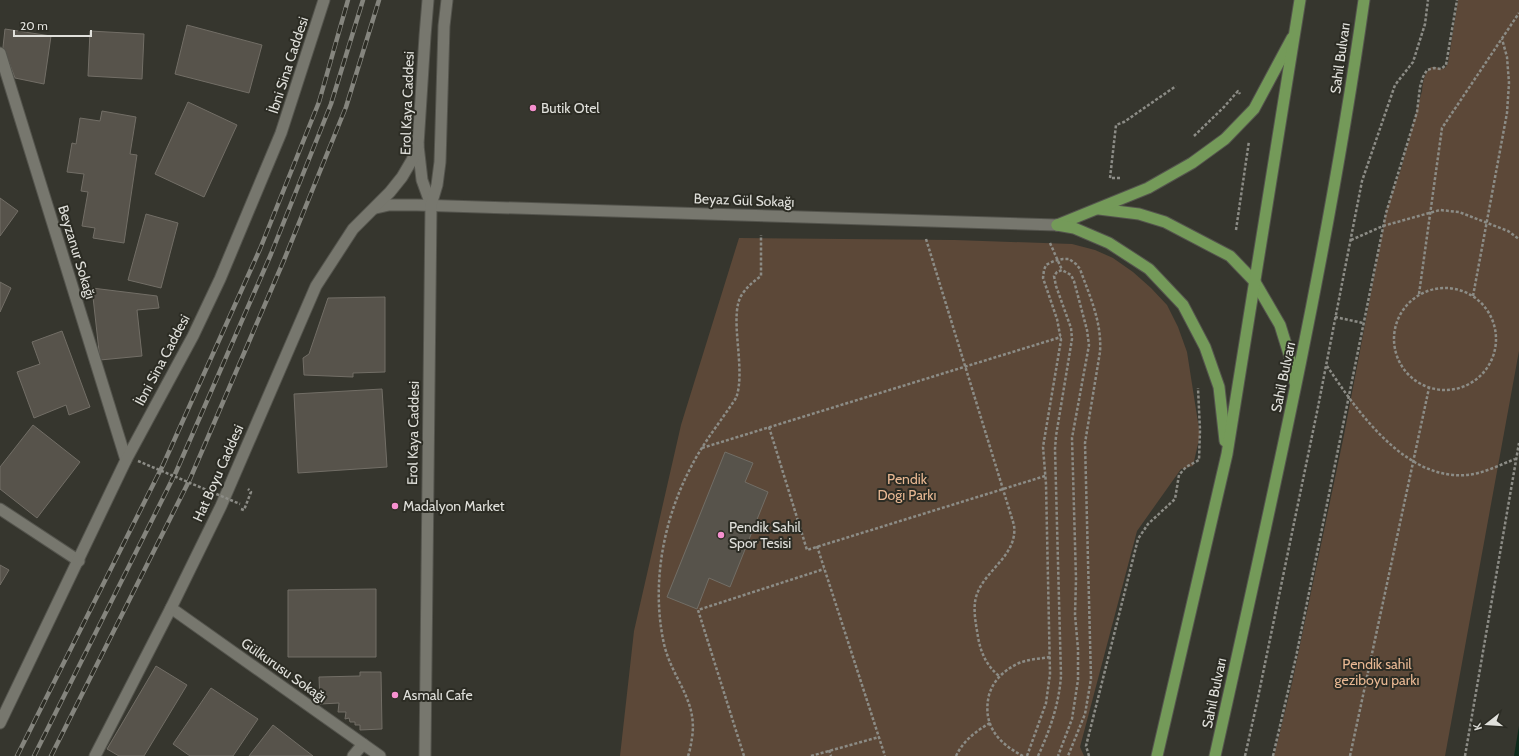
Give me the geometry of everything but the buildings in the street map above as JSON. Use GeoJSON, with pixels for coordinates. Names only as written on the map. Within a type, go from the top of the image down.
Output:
{"type":"FeatureCollection","features":[{"type":"Feature","properties":{"kind":"highway"},"geometry":{"type":"LineString","coordinates":[[1157,756],[1227,454],[1300,0]]}},
{"type":"Feature","properties":{"kind":"highway","name":"Sahil Bulvarı"},"geometry":{"type":"LineString","coordinates":[[1215,756],[1296,388],[1333,199],[1354,72],[1364,0]]}},
{"type":"Feature","properties":{"kind":"highway"},"geometry":{"type":"LineString","coordinates":[[1057,224],[1148,188],[1192,163],[1225,139],[1254,109],[1296,30]]}},
{"type":"Feature","properties":{"kind":"highway"},"geometry":{"type":"LineString","coordinates":[[1096,209],[1139,214],[1165,222],[1230,256],[1255,282],[1280,325],[1289,354],[1296,388]]}},
{"type":"Feature","properties":{"kind":"highway"},"geometry":{"type":"LineString","coordinates":[[1057,224],[1074,228],[1109,243],[1149,269],[1183,305],[1205,347],[1219,387],[1227,454]]}},
{"type":"Feature","properties":{"kind":"street","name":"İbni Sina Caddesi"},"geometry":{"type":"LineString","coordinates":[[0,723],[126,460],[193,336],[243,226],[281,133],[324,0]]}},
{"type":"Feature","properties":{"kind":"street","name":"Erol Kaya Caddesi"},"geometry":{"type":"LineString","coordinates":[[428,0],[418,145],[422,180],[431,205]]}},
{"type":"Feature","properties":{"kind":"street","name":"Erol Kaya Caddesi"},"geometry":{"type":"LineString","coordinates":[[424,756],[431,205],[437,185],[440,162],[444,26],[447,0]]}},
{"type":"Feature","properties":{"kind":"street","name":"Beyzanur Sokağı"},"geometry":{"type":"LineString","coordinates":[[0,53],[126,460]]}},
{"type":"Feature","properties":{"kind":"street","name":"Hat Boyu Caddesi"},"geometry":{"type":"LineString","coordinates":[[95,756],[171,608],[220,506],[316,286],[353,230],[376,208],[402,177],[412,160],[418,145]]}},
{"type":"Feature","properties":{"kind":"street","name":"Beyaz Gül Sokağı"},"geometry":{"type":"LineString","coordinates":[[376,208],[400,204],[1057,224]]}},
{"type":"Feature","properties":{"kind":"street"},"geometry":{"type":"LineString","coordinates":[[0,509],[79,560]]}},
{"type":"Feature","properties":{"kind":"street","name":"Gülkurusu Sokağı"},"geometry":{"type":"LineString","coordinates":[[171,608],[380,756]]}},
{"type":"Feature","properties":{"kind":"street"},"geometry":{"type":"LineString","coordinates":[[353,756],[363,744]]}},
{"type":"Feature","properties":{"kind":"path"},"geometry":{"type":"LineString","coordinates":[[1245,756],[1326,366],[1362,181],[1395,85],[1413,62],[1425,24],[1428,0]]}},
{"type":"Feature","properties":{"kind":"path"},"geometry":{"type":"LineString","coordinates":[[1272,756],[1296,657],[1386,212],[1417,112],[1423,77],[1427,70],[1434,68],[1441,69],[1446,65],[1456,0]]}},
{"type":"Feature","properties":{"kind":"path"},"geometry":{"type":"LineString","coordinates":[[1419,294],[1442,128],[1519,13]]}},
{"type":"Feature","properties":{"kind":"path"},"geometry":{"type":"LineString","coordinates":[[1473,296],[1507,113],[1509,83],[1507,57],[1502,39]]}},
{"type":"Feature","properties":{"kind":"path"},"geometry":{"type":"LineString","coordinates":[[1124,122],[1176,86]]}},
{"type":"Feature","properties":{"kind":"path"},"geometry":{"type":"LineString","coordinates":[[1350,241],[1383,226],[1440,210],[1460,212],[1508,231],[1519,239]]}},
{"type":"Feature","properties":{"kind":"path"},"geometry":{"type":"LineString","coordinates":[[688,756],[693,732],[692,713],[688,698],[671,665],[664,644],[659,599],[659,573],[673,512],[691,467],[736,398],[739,389],[740,370],[737,312],[742,294],[761,276],[761,232],[756,232]]}},
{"type":"Feature","properties":{"kind":"path"},"geometry":{"type":"LineString","coordinates":[[925,235],[1014,525],[1015,534],[1011,547],[979,589],[975,603],[980,648],[988,666],[999,676]]}},
{"type":"Feature","properties":{"kind":"path"},"geometry":{"type":"LineString","coordinates":[[1056,242],[1049,241],[1062,270],[1071,275],[1074,281],[1087,330],[1089,345],[1072,438],[1076,579],[1075,615],[1078,649],[1078,680],[1072,719],[1058,756]]}},
{"type":"Feature","properties":{"kind":"path"},"geometry":{"type":"LineString","coordinates":[[1026,756],[1046,702],[1050,674],[1043,447],[1060,351],[1061,337],[1044,278],[1044,270],[1046,265],[1063,259],[1069,260],[1076,264],[1080,269],[1096,313],[1101,339],[1085,443],[1090,660],[1092,679],[1084,714],[1068,756]]}},
{"type":"Feature","properties":{"kind":"path"},"geometry":{"type":"LineString","coordinates":[[1038,756],[1056,710],[1061,676],[1055,449],[1072,339],[1071,328],[1056,286],[1054,276],[1057,272],[1062,270]]}},
{"type":"Feature","properties":{"kind":"path"},"geometry":{"type":"LineString","coordinates":[[1452,287],[1473,296],[1482,303],[1492,318],[1496,334],[1494,352],[1488,367],[1476,379],[1462,387],[1445,390],[1429,388],[1414,380],[1402,368],[1395,353],[1393,337],[1397,320],[1405,305],[1419,294],[1435,288],[1452,287]]}},
{"type":"Feature","properties":{"kind":"path"},"geometry":{"type":"LineString","coordinates":[[1335,317],[1363,323]]}},
{"type":"Feature","properties":{"kind":"path"},"geometry":{"type":"LineString","coordinates":[[702,448],[1061,337]]}},
{"type":"Feature","properties":{"kind":"path"},"geometry":{"type":"LineString","coordinates":[[1326,366],[1348,398],[1387,441],[1414,462],[1439,473],[1455,476],[1468,475],[1483,471],[1516,459]]}},
{"type":"Feature","properties":{"kind":"path"},"geometry":{"type":"LineString","coordinates":[[1089,756],[1086,746],[1138,539],[1148,524],[1175,499],[1179,475],[1186,467],[1199,460],[1200,430],[1197,383]]}},
{"type":"Feature","properties":{"kind":"path"},"geometry":{"type":"LineString","coordinates":[[1350,756],[1429,388]]}},
{"type":"Feature","properties":{"kind":"path"},"geometry":{"type":"LineString","coordinates":[[769,427],[806,550],[1045,476]]}},
{"type":"Feature","properties":{"kind":"path"},"geometry":{"type":"LineString","coordinates":[[1465,756],[1519,443]]}},
{"type":"Feature","properties":{"kind":"path"},"geometry":{"type":"LineString","coordinates":[[138,461],[240,504]]}},
{"type":"Feature","properties":{"kind":"path"},"geometry":{"type":"LineString","coordinates":[[817,546],[885,756]]}},
{"type":"Feature","properties":{"kind":"path"},"geometry":{"type":"LineString","coordinates":[[744,756],[698,610],[824,569]]}},
{"type":"Feature","properties":{"kind":"path"},"geometry":{"type":"LineString","coordinates":[[1023,756],[1013,751],[993,731],[987,716],[987,704],[991,690],[999,676],[1017,664],[1050,657]]}},
{"type":"Feature","properties":{"kind":"path"},"geometry":{"type":"LineString","coordinates":[[956,756],[967,739],[979,729],[990,723]]}},
{"type":"Feature","properties":{"kind":"path"},"geometry":{"type":"LineString","coordinates":[[811,756],[879,737]]}},
{"type":"Feature","properties":{"kind":"path"},"geometry":{"type":"LineString","coordinates":[[829,750],[831,756]]}},
{"type":"Feature","properties":{"kind":"green space","name":"Pendik sahil geziboyu parkı"},"geometry":{"type":"Polygon","coordinates":[[[1458,0],[1519,0],[1519,351],[1445,756],[1274,756],[1292,683],[1344,435],[1387,208],[1401,169],[1425,75],[1431,67],[1441,69],[1445,68],[1448,63],[1458,0]]]}},
{"type":"Feature","properties":{"kind":"green space","name":"Pendik Doğı Parkı"},"geometry":{"type":"Polygon","coordinates":[[[739,238],[955,240],[1072,244],[1095,250],[1113,258],[1133,272],[1167,305],[1178,327],[1187,352],[1200,435],[1193,466],[1181,469],[1137,531],[1080,747],[1084,756],[620,756],[634,631],[681,425],[739,238]]]}},
{"type":"Feature","properties":{"kind":"shaded area"},"geometry":{"type":"Polygon","coordinates":[[[1519,726],[1519,756],[1514,756],[1519,726]]]}},
{"type":"Feature","properties":{"kind":"railway"},"geometry":{"type":"LineString","coordinates":[[17,756],[163,465],[260,249],[319,102],[348,0]]}},
{"type":"Feature","properties":{"kind":"railway"},"geometry":{"type":"LineString","coordinates":[[34,756],[176,472],[271,254],[331,104],[363,0]]}},
{"type":"Feature","properties":{"kind":"railway"},"geometry":{"type":"LineString","coordinates":[[51,756],[190,479],[284,260],[346,107],[379,0]]}},
{"type":"Feature","properties":{"kind":"place","name":"Butik Otel"},"geometry":{"type":"Point","coordinates":[533,108]}},
{"type":"Feature","properties":{"kind":"place","name":"Madalyon Market"},"geometry":{"type":"Point","coordinates":[395,506]}},
{"type":"Feature","properties":{"kind":"place","name":"Pendik Sahil Spor Tesisi"},"geometry":{"type":"Point","coordinates":[721,535]}},
{"type":"Feature","properties":{"kind":"place","name":"Asmalı Cafe"},"geometry":{"type":"Point","coordinates":[395,695]}}]}
